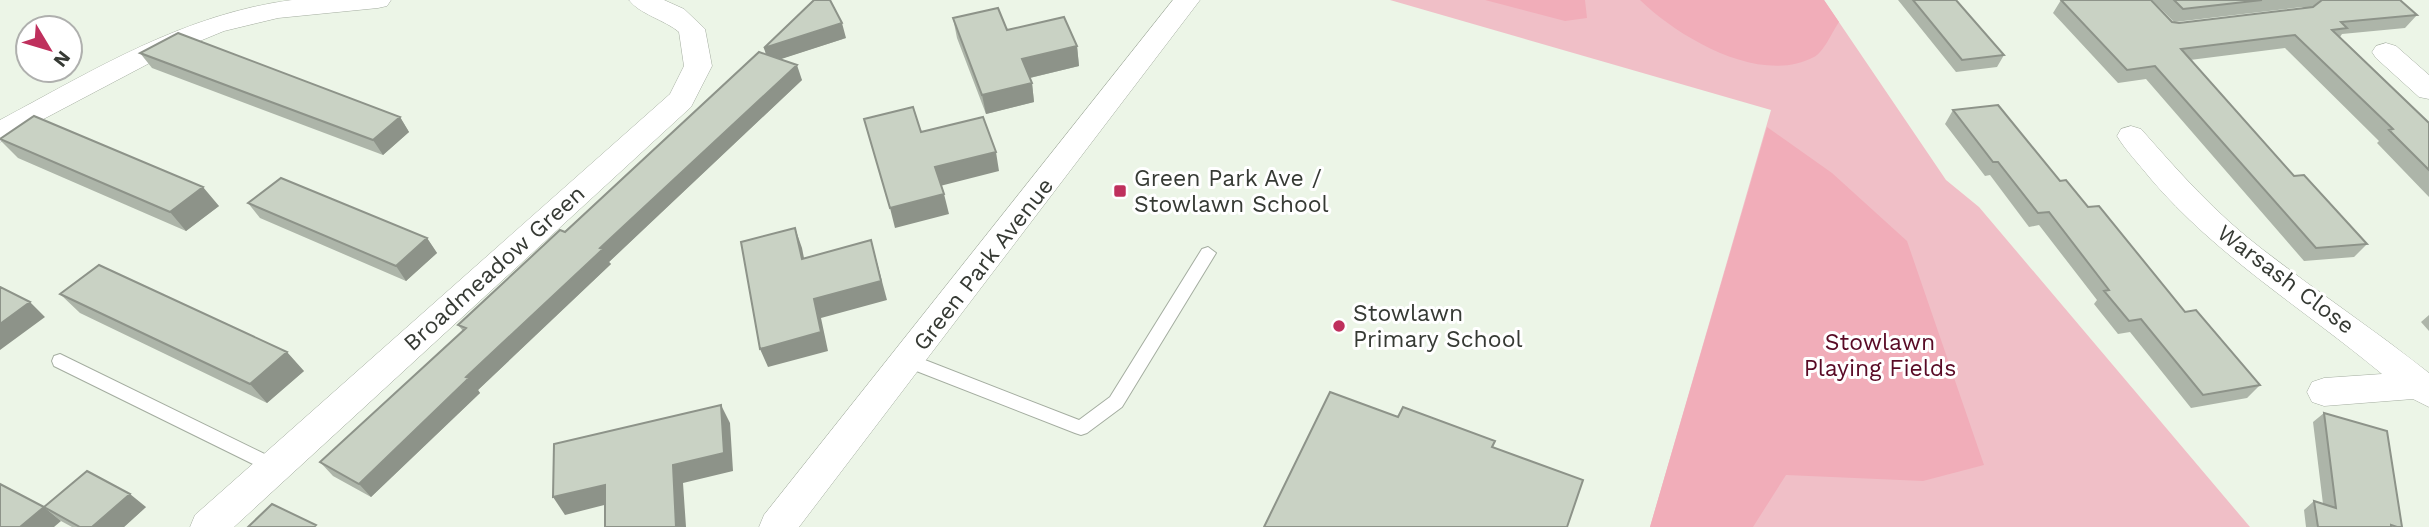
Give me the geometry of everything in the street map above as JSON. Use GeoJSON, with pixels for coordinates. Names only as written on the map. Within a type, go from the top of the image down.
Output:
{"type":"FeatureCollection","features":[{"type":"Feature","properties":{"kind":"street"},"geometry":{"type":"LineString","coordinates":[[0,132],[150,53],[212,26],[247,16],[378,0]]}},
{"type":"Feature","properties":{"kind":"street","name":"Broadmeadow Green"},"geometry":{"type":"LineString","coordinates":[[208,527],[681,100],[698,66],[692,29],[675,15],[642,0]]}},
{"type":"Feature","properties":{"kind":"street","name":"Green Park Avenue"},"geometry":{"type":"LineString","coordinates":[[777,527],[1187,0]]}},
{"type":"Feature","properties":{"kind":"street"},"geometry":{"type":"LineString","coordinates":[[2386,52],[2429,90]]}},
{"type":"Feature","properties":{"kind":"street","name":"Warsash Close"},"geometry":{"type":"LineString","coordinates":[[2131,136],[2185,199],[2250,257],[2352,330],[2424,389]]}},
{"type":"Feature","properties":{"kind":"street","name":"Warsash Close"},"geometry":{"type":"LineString","coordinates":[[2324,392],[2424,389]]}},
{"type":"Feature","properties":{"kind":"lane"},"geometry":{"type":"LineString","coordinates":[[907,360],[1081,428],[1116,402],[1208,253]]}},
{"type":"Feature","properties":{"kind":"lane"},"geometry":{"type":"LineString","coordinates":[[60,361],[275,467]]}},
{"type":"Feature","properties":{"kind":"green space","name":"Stowlawn Playing Fields"},"geometry":{"type":"Polygon","coordinates":[[[1390,0],[1824,0],[1946,180],[1979,207],[2250,527],[1650,527],[1771,110],[1390,0]]]}},
{"type":"Feature","properties":{"kind":"green space"},"geometry":{"type":"Polygon","coordinates":[[[1485,0],[1585,0],[1587,18],[1565,21],[1485,0]]]}},
{"type":"Feature","properties":{"kind":"green space"},"geometry":{"type":"Polygon","coordinates":[[[1640,0],[1824,0],[1839,22],[1814,57],[1793,64],[1769,66],[1721,53],[1698,42],[1676,29],[1640,0]]]}},
{"type":"Feature","properties":{"kind":"green space"},"geometry":{"type":"Polygon","coordinates":[[[1767,127],[1832,173],[1907,241],[1984,465],[1923,481],[1786,475],[1753,527],[1650,527],[1767,127]]]}},
{"type":"Feature","properties":{"kind":"building"},"geometry":{"type":"Polygon","coordinates":[[[814,0],[830,0],[842,23],[764,48],[814,0]]]}},
{"type":"Feature","properties":{"kind":"building"},"geometry":{"type":"Polygon","coordinates":[[[1913,0],[1956,0],[2004,55],[1962,60],[1913,0]]]}},
{"type":"Feature","properties":{"kind":"building"},"geometry":{"type":"Polygon","coordinates":[[[2061,0],[2151,0],[2172,22],[2179,23],[2313,7],[2322,0],[2400,0],[2417,15],[2341,22],[2347,28],[2332,30],[2429,123],[2429,170],[2389,130],[2393,129],[2295,35],[2181,49],[2294,176],[2304,175],[2367,244],[2316,248],[2155,66],[2127,70],[2061,0]]]}},
{"type":"Feature","properties":{"kind":"building"},"geometry":{"type":"Polygon","coordinates":[[[2174,0],[2262,0],[2183,9],[2174,0]]]}},
{"type":"Feature","properties":{"kind":"building"},"geometry":{"type":"Polygon","coordinates":[[[998,8],[1007,30],[1064,17],[1077,46],[1022,59],[1032,83],[982,95],[953,18],[998,8]]]}},
{"type":"Feature","properties":{"kind":"building"},"geometry":{"type":"Polygon","coordinates":[[[178,33],[400,117],[373,140],[140,53],[178,33]]]}},
{"type":"Feature","properties":{"kind":"building"},"geometry":{"type":"Polygon","coordinates":[[[759,52],[797,65],[600,248],[603,249],[466,377],[469,378],[359,484],[320,462],[466,328],[458,325],[560,230],[565,232],[759,52]]]}},
{"type":"Feature","properties":{"kind":"building"},"geometry":{"type":"Polygon","coordinates":[[[1998,105],[2060,181],[2066,180],[2088,207],[2099,206],[2185,312],[2196,310],[2260,385],[2203,395],[2141,319],[2129,321],[2104,291],[2109,290],[2049,212],[2038,213],[1998,162],[1993,162],[1953,110],[1998,105]]]}},
{"type":"Feature","properties":{"kind":"building"},"geometry":{"type":"Polygon","coordinates":[[[913,107],[921,132],[983,117],[996,152],[935,167],[944,194],[890,208],[864,119],[913,107]]]}},
{"type":"Feature","properties":{"kind":"building"},"geometry":{"type":"Polygon","coordinates":[[[34,116],[203,187],[170,212],[0,139],[34,116]]]}},
{"type":"Feature","properties":{"kind":"building"},"geometry":{"type":"Polygon","coordinates":[[[281,178],[427,238],[396,266],[248,203],[281,178]]]}},
{"type":"Feature","properties":{"kind":"building"},"geometry":{"type":"Polygon","coordinates":[[[795,228],[802,259],[871,240],[881,281],[814,299],[821,332],[760,349],[741,242],[795,228]]]}},
{"type":"Feature","properties":{"kind":"building"},"geometry":{"type":"Polygon","coordinates":[[[99,265],[287,352],[250,384],[60,294],[99,265]]]}},
{"type":"Feature","properties":{"kind":"building"},"geometry":{"type":"Polygon","coordinates":[[[0,287],[30,302],[0,324],[0,287]]]}},
{"type":"Feature","properties":{"kind":"building"},"geometry":{"type":"Polygon","coordinates":[[[1330,392],[1398,417],[1403,407],[1495,441],[1492,447],[1583,480],[1567,527],[1264,527],[1330,392]]]}},
{"type":"Feature","properties":{"kind":"building"},"geometry":{"type":"Polygon","coordinates":[[[721,405],[724,453],[673,465],[676,527],[605,527],[605,485],[553,497],[554,444],[721,405]]]}},
{"type":"Feature","properties":{"kind":"building"},"geometry":{"type":"Polygon","coordinates":[[[2324,413],[2387,431],[2402,527],[2318,527],[2314,501],[2336,508],[2324,413]]]}},
{"type":"Feature","properties":{"kind":"building"},"geometry":{"type":"Polygon","coordinates":[[[87,471],[130,494],[92,527],[80,527],[44,507],[87,471]]]}},
{"type":"Feature","properties":{"kind":"building"},"geometry":{"type":"Polygon","coordinates":[[[0,484],[44,507],[20,527],[0,527],[0,484]]]}},
{"type":"Feature","properties":{"kind":"building"},"geometry":{"type":"Polygon","coordinates":[[[272,504],[316,525],[248,527],[272,504]]]}},
{"type":"Feature","properties":{"kind":"place","name":"Green Park Ave / Stowlawn School"},"geometry":{"type":"Point","coordinates":[1120,191]}},
{"type":"Feature","properties":{"kind":"place","name":"Stowlawn Primary School"},"geometry":{"type":"Point","coordinates":[1339,326]}}]}
